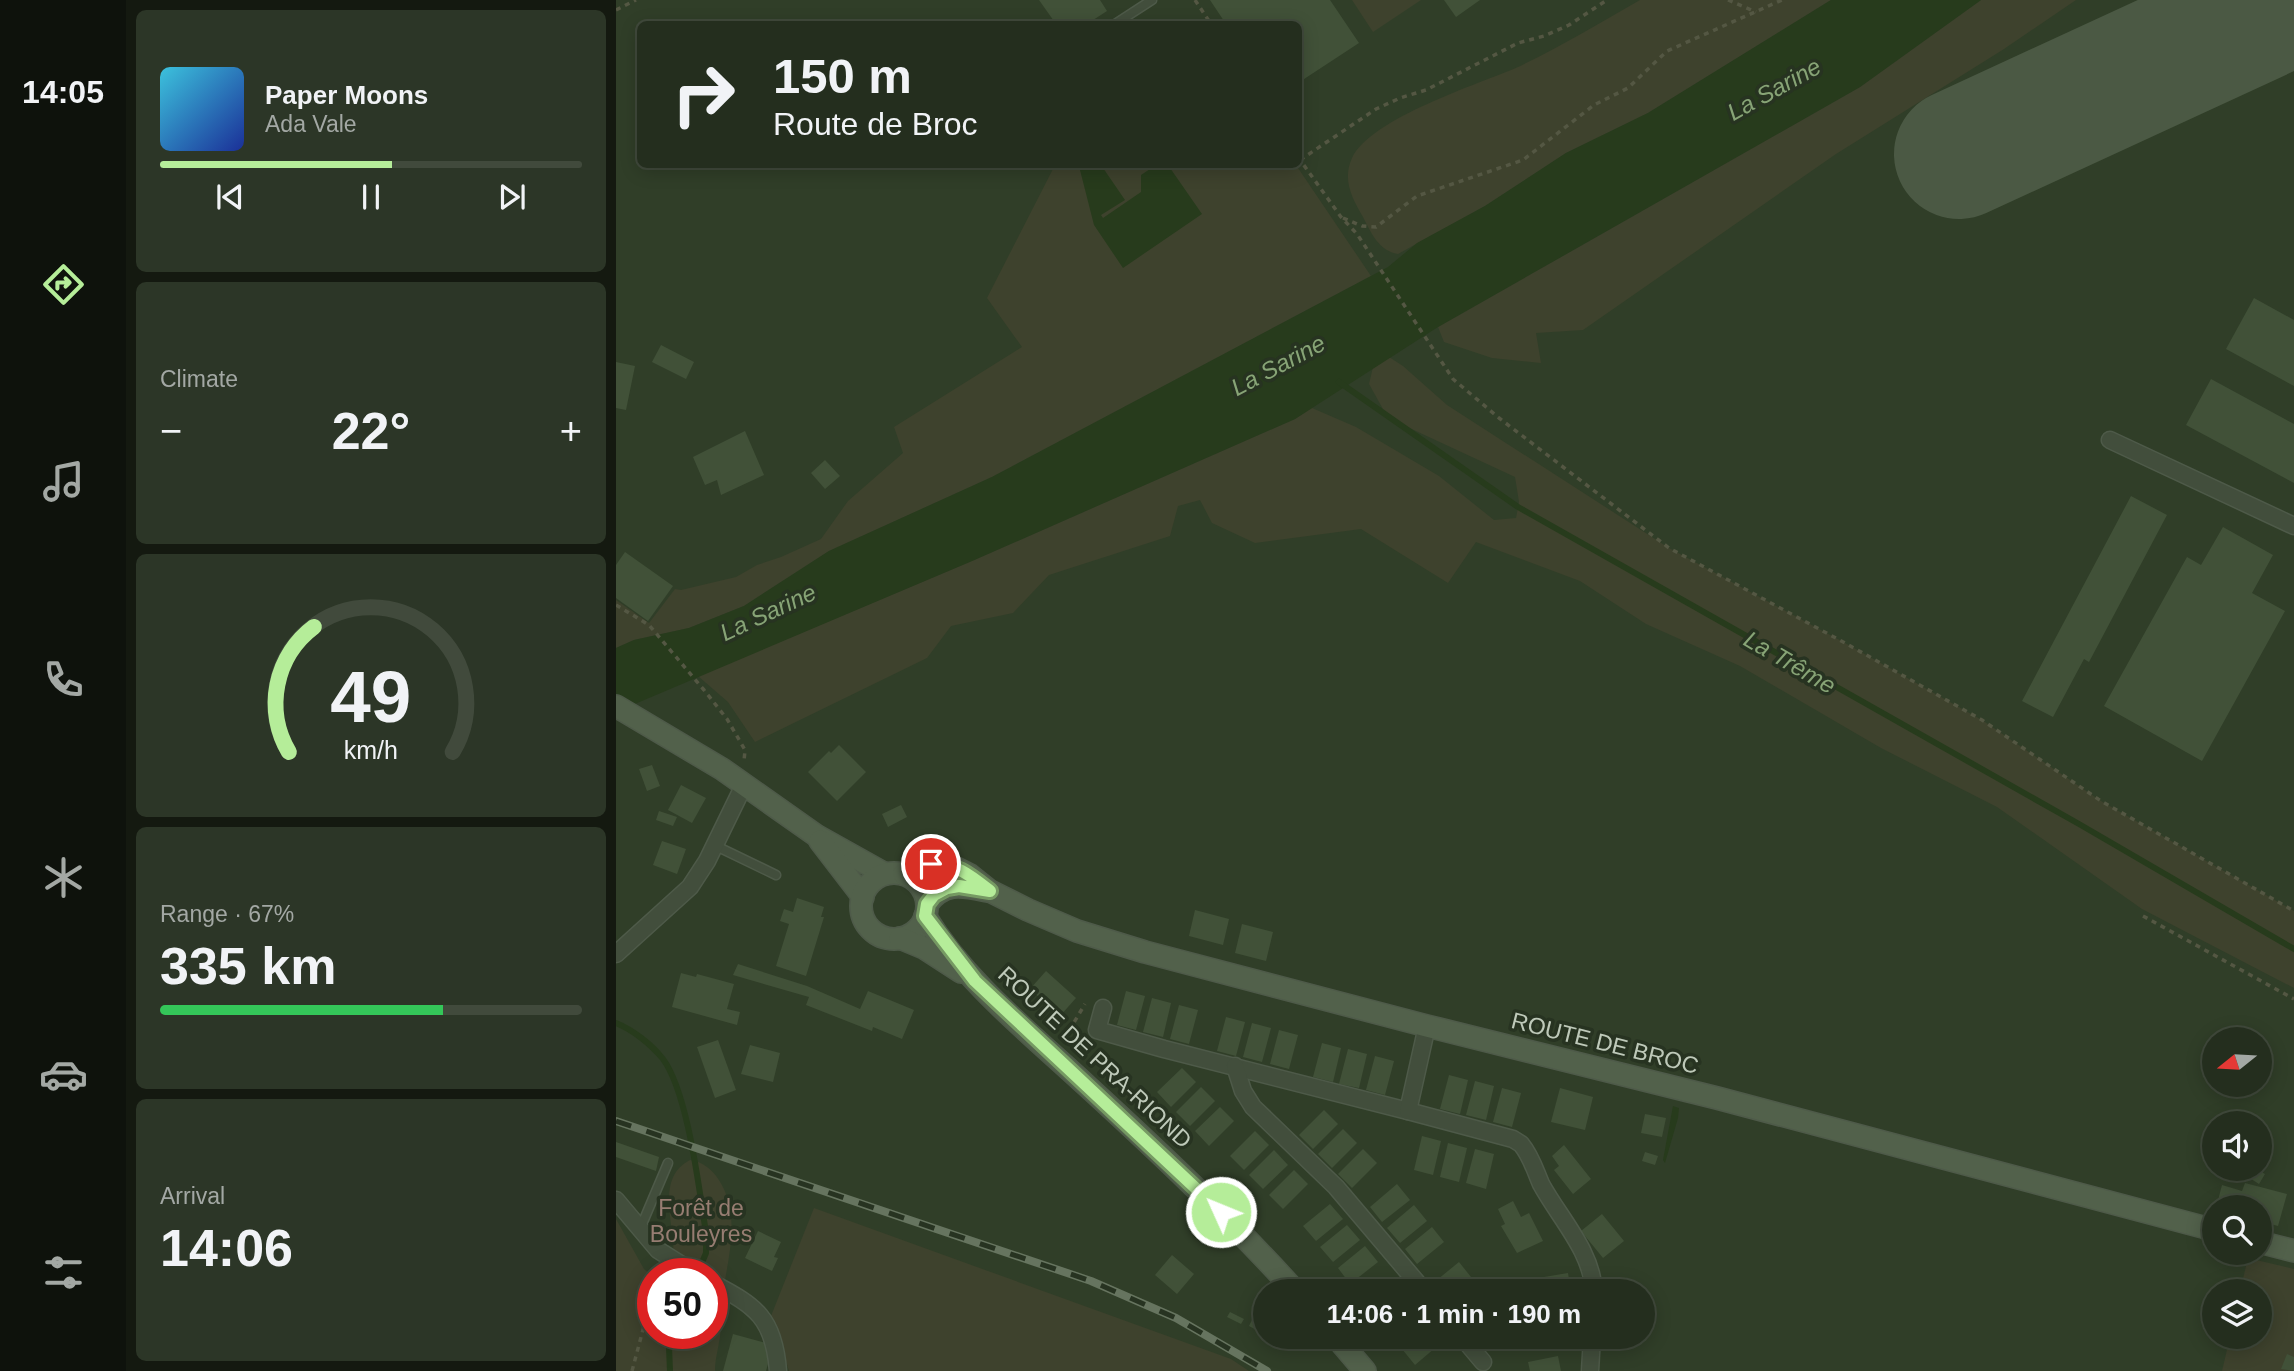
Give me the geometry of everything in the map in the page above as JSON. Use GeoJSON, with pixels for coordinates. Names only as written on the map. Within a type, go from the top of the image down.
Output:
{"type":"FeatureCollection","features":[{"type":"Feature","properties":{"kind":"main road","name":"ROUTE DE PRA-RIOND"},"geometry":{"type":"LineString","coordinates":[[616,706],[690,750],[817,836],[920,885],[926,910],[975,981]]}},
{"type":"Feature","properties":{"kind":"main road","name":"ROUTE DE PRA-RIOND"},"geometry":{"type":"LineString","coordinates":[[817,836],[863,897],[863,916],[871,929],[884,937],[900,938],[924,948],[975,981],[1241,1231],[1284,1279]]}},
{"type":"Feature","properties":{"kind":"main road","name":"ROUTE DE BROC"},"geometry":{"type":"LineString","coordinates":[[895,874],[931,864],[953,866],[990,891],[1052,920],[1114,943],[1427,1026],[1729,1101],[2202,1227]]}},
{"type":"Feature","properties":{"kind":"main road"},"geometry":{"type":"LineString","coordinates":[[863,897],[873,881],[895,874]]}},
{"type":"Feature","properties":{"kind":"main road","name":"ROUTE DE BROC"},"geometry":{"type":"LineString","coordinates":[[926,910],[934,895],[953,886],[990,891]]}},
{"type":"Feature","properties":{"kind":"main road"},"geometry":{"type":"LineString","coordinates":[[900,938],[914,932],[926,910]]}},
{"type":"Feature","properties":{"kind":"main road"},"geometry":{"type":"LineString","coordinates":[[2272,1245],[2294,1251]]}},
{"type":"Feature","properties":{"kind":"main road"},"geometry":{"type":"LineString","coordinates":[[1346,1349],[1365,1371]]}},
{"type":"Feature","properties":{"kind":"street"},"geometry":{"type":"LineString","coordinates":[[2110,440],[2294,526]]}},
{"type":"Feature","properties":{"kind":"street"},"geometry":{"type":"LineString","coordinates":[[616,954],[681,897],[698,877],[744,785]]}},
{"type":"Feature","properties":{"kind":"street"},"geometry":{"type":"LineString","coordinates":[[1103,1008],[1097,1030],[1513,1139],[1521,1144],[1552,1202],[1586,1256],[1592,1279]]}},
{"type":"Feature","properties":{"kind":"street"},"geometry":{"type":"LineString","coordinates":[[1408,1111],[1427,1026]]}},
{"type":"Feature","properties":{"kind":"street"},"geometry":{"type":"LineString","coordinates":[[1235,1066],[1253,1107],[1336,1187],[1413,1279]]}},
{"type":"Feature","properties":{"kind":"street"},"geometry":{"type":"LineString","coordinates":[[616,1200],[658,1250],[671,1258]]}},
{"type":"Feature","properties":{"kind":"street"},"geometry":{"type":"LineString","coordinates":[[728,1291],[747,1301],[764,1321],[776,1344],[778,1371]]}},
{"type":"Feature","properties":{"kind":"street"},"geometry":{"type":"LineString","coordinates":[[1472,1349],[1483,1362]]}},
{"type":"Feature","properties":{"kind":"street"},"geometry":{"type":"LineString","coordinates":[[1590,1371],[1591,1349]]}},
{"type":"Feature","properties":{"kind":"lane"},"geometry":{"type":"LineString","coordinates":[[1120,21],[1152,0]]}},
{"type":"Feature","properties":{"kind":"lane"},"geometry":{"type":"LineString","coordinates":[[714,845],[776,874]]}},
{"type":"Feature","properties":{"kind":"lane"},"geometry":{"type":"LineString","coordinates":[[640,1229],[668,1163]]}},
{"type":"Feature","properties":{"kind":"path"},"geometry":{"type":"LineString","coordinates":[[616,10],[636,0]]}},
{"type":"Feature","properties":{"kind":"path"},"geometry":{"type":"LineString","coordinates":[[1195,0],[1209,21]]}},
{"type":"Feature","properties":{"kind":"path"},"geometry":{"type":"LineString","coordinates":[[1302,157],[1376,109],[1426,90],[1518,43],[1569,25],[1607,0]]}},
{"type":"Feature","properties":{"kind":"path"},"geometry":{"type":"LineString","coordinates":[[1728,0],[1756,12]]}},
{"type":"Feature","properties":{"kind":"path"},"geometry":{"type":"LineString","coordinates":[[1341,217],[1362,226],[1376,226],[1417,197],[1523,160],[1594,105],[1628,88],[1667,51],[1782,0]]}},
{"type":"Feature","properties":{"kind":"path"},"geometry":{"type":"LineString","coordinates":[[1302,163],[1359,238],[1453,379],[1522,436],[1669,548],[1982,720],[2101,802],[2294,911]]}},
{"type":"Feature","properties":{"kind":"path"},"geometry":{"type":"LineString","coordinates":[[616,605],[649,625],[727,719],[744,750],[744,785]]}},
{"type":"Feature","properties":{"kind":"path"},"geometry":{"type":"LineString","coordinates":[[2143,916],[2294,999]]}},
{"type":"Feature","properties":{"kind":"path"},"geometry":{"type":"LineString","coordinates":[[1061,1044],[1088,999],[1103,1008]]}},
{"type":"Feature","properties":{"kind":"path"},"geometry":{"type":"LineString","coordinates":[[632,1371],[638,1349]]}},
{"type":"Feature","properties":{"kind":"green space"},"geometry":{"type":"Polygon","coordinates":[[[1352,0],[1421,0],[1373,32],[1352,0]]]}},
{"type":"Feature","properties":{"kind":"green space"},"geometry":{"type":"Polygon","coordinates":[[[1640,0],[1831,0],[1648,113],[1566,153],[1485,206],[1398,254],[1381,245],[1355,203],[1348,181],[1352,158],[1363,143],[1403,116],[1518,67],[1640,0]]]}},
{"type":"Feature","properties":{"kind":"green space"},"geometry":{"type":"Polygon","coordinates":[[[1981,0],[2076,0],[2004,49],[1836,154],[1583,330],[1536,333],[1541,363],[1492,358],[1444,342],[1438,327],[1860,87],[1981,0]]]}},
{"type":"Feature","properties":{"kind":"green space"},"geometry":{"type":"Polygon","coordinates":[[[1053,168],[1298,168],[1371,276],[992,477],[829,551],[744,606],[689,628],[634,640],[616,648],[616,600],[649,623],[675,589],[681,590],[736,577],[757,565],[821,539],[848,501],[903,453],[894,427],[1022,347],[987,298],[1053,168]]]}},
{"type":"Feature","properties":{"kind":"green space"},"geometry":{"type":"Polygon","coordinates":[[[1389,357],[1447,405],[1669,548],[1982,720],[2101,801],[2294,911],[2294,988],[2142,909],[1997,807],[1881,748],[1740,666],[1646,624],[1580,581],[1476,542],[1448,583],[1361,529],[1255,543],[1212,523],[1200,500],[1178,506],[1170,536],[1049,575],[1013,613],[951,626],[927,658],[755,742],[728,702],[698,676],[972,561],[1295,419],[1312,408],[1356,427],[1439,476],[1494,520],[1516,518],[1519,502],[1515,477],[1388,418],[1369,384],[1373,367],[1389,357]]]}},
{"type":"Feature","properties":{"kind":"green space","name":"Forêt de Bouleyres"},"geometry":{"type":"Polygon","coordinates":[[[690,1160],[699,1162],[719,1180],[730,1207],[731,1239],[728,1259],[674,1258],[669,1196],[671,1182],[678,1170],[690,1160]]]}},
{"type":"Feature","properties":{"kind":"green space"},"geometry":{"type":"Polygon","coordinates":[[[814,1208],[1231,1359],[1249,1371],[789,1371],[771,1316],[814,1208]]]}},
{"type":"Feature","properties":{"kind":"green space","name":"Forêt de Bouleyres"},"geometry":{"type":"Polygon","coordinates":[[[616,1219],[638,1258],[637,1349],[718,1349],[715,1371],[616,1371],[616,1219]]]}},
{"type":"Feature","properties":{"kind":"green space"},"geometry":{"type":"Polygon","coordinates":[[[2272,1264],[2294,1269],[2294,1371],[2222,1371],[2227,1349],[2272,1349],[2272,1279],[2243,1279],[2246,1265],[2272,1264]]]}},
{"type":"Feature","properties":{"kind":"water","name":"La Sarine"},"geometry":{"type":"Polygon","coordinates":[[[1831,0],[1981,0],[1860,87],[1438,327],[1295,419],[972,561],[616,712],[616,648],[634,640],[689,628],[744,606],[829,551],[992,477],[1388,267],[1417,243],[1485,206],[1566,153],[1648,113],[1831,0]]]}},
{"type":"Feature","properties":{"kind":"water"},"geometry":{"type":"Polygon","coordinates":[[[1080,168],[1103,168],[1125,200],[1101,215],[1103,218],[1141,192],[1141,175],[1152,168],[1170,168],[1202,214],[1123,268],[1094,225],[1080,168]]]}},
{"type":"Feature","properties":{"kind":"water"},"geometry":{"type":"Polygon","coordinates":[[[1673,1106],[1679,1108],[1678,1118],[1665,1163],[1663,1160],[1673,1106]]]}},
{"type":"Feature","properties":{"kind":"building"},"geometry":{"type":"Polygon","coordinates":[[[1039,0],[1100,0],[1107,11],[1092,21],[1054,21],[1039,0]]]}},
{"type":"Feature","properties":{"kind":"building"},"geometry":{"type":"Polygon","coordinates":[[[1210,0],[1330,0],[1359,43],[1302,80],[1302,21],[1224,21],[1210,0]]]}},
{"type":"Feature","properties":{"kind":"building"},"geometry":{"type":"Polygon","coordinates":[[[1444,0],[1480,0],[1456,17],[1444,0]]]}},
{"type":"Feature","properties":{"kind":"building"},"geometry":{"type":"Polygon","coordinates":[[[2254,298],[2294,320],[2294,386],[2226,349],[2254,298]]]}},
{"type":"Feature","properties":{"kind":"building"},"geometry":{"type":"Polygon","coordinates":[[[661,345],[694,362],[686,379],[652,362],[661,345]]]}},
{"type":"Feature","properties":{"kind":"building"},"geometry":{"type":"Polygon","coordinates":[[[616,362],[635,366],[626,410],[616,408],[616,362]]]}},
{"type":"Feature","properties":{"kind":"building"},"geometry":{"type":"Polygon","coordinates":[[[2211,379],[2294,424],[2294,483],[2186,425],[2211,379]]]}},
{"type":"Feature","properties":{"kind":"building"},"geometry":{"type":"Polygon","coordinates":[[[745,431],[764,475],[721,495],[717,480],[705,485],[693,457],[745,431]]]}},
{"type":"Feature","properties":{"kind":"building"},"geometry":{"type":"Polygon","coordinates":[[[825,460],[840,476],[825,489],[811,473],[825,460]]]}},
{"type":"Feature","properties":{"kind":"building"},"geometry":{"type":"Polygon","coordinates":[[[2131,496],[2167,515],[2089,662],[2084,659],[2053,717],[2022,701],[2131,496]]]}},
{"type":"Feature","properties":{"kind":"building"},"geometry":{"type":"Polygon","coordinates":[[[2223,527],[2273,555],[2252,593],[2285,611],[2202,761],[2104,706],[2187,557],[2201,565],[2223,527]]]}},
{"type":"Feature","properties":{"kind":"building"},"geometry":{"type":"Polygon","coordinates":[[[625,552],[673,586],[648,621],[616,598],[616,565],[625,552]]]}},
{"type":"Feature","properties":{"kind":"building"},"geometry":{"type":"Polygon","coordinates":[[[839,745],[866,772],[837,801],[808,772],[839,745]]]}},
{"type":"Feature","properties":{"kind":"building"},"geometry":{"type":"Polygon","coordinates":[[[652,765],[660,786],[647,791],[639,769],[652,765]]]}},
{"type":"Feature","properties":{"kind":"building"},"geometry":{"type":"Polygon","coordinates":[[[681,785],[706,798],[692,823],[668,810],[681,785]]]}},
{"type":"Feature","properties":{"kind":"building"},"geometry":{"type":"Polygon","coordinates":[[[901,805],[907,817],[888,827],[882,814],[901,805]]]}},
{"type":"Feature","properties":{"kind":"building"},"geometry":{"type":"Polygon","coordinates":[[[659,811],[677,817],[673,826],[656,820],[659,811]]]}},
{"type":"Feature","properties":{"kind":"building"},"geometry":{"type":"Polygon","coordinates":[[[662,841],[686,849],[677,874],[653,865],[662,841]]]}},
{"type":"Feature","properties":{"kind":"building"},"geometry":{"type":"Polygon","coordinates":[[[797,898],[824,907],[821,917],[824,917],[806,976],[776,966],[789,924],[780,921],[784,909],[793,912],[797,898]]]}},
{"type":"Feature","properties":{"kind":"building"},"geometry":{"type":"Polygon","coordinates":[[[1195,910],[1229,919],[1223,945],[1189,936],[1195,910]]]}},
{"type":"Feature","properties":{"kind":"building"},"geometry":{"type":"Polygon","coordinates":[[[1242,924],[1273,932],[1266,961],[1235,953],[1242,924]]]}},
{"type":"Feature","properties":{"kind":"building"},"geometry":{"type":"Polygon","coordinates":[[[738,964],[807,986],[860,1009],[868,991],[914,1010],[902,1039],[873,1027],[872,1031],[806,1005],[809,997],[733,975],[738,964]]]}},
{"type":"Feature","properties":{"kind":"building"},"geometry":{"type":"Polygon","coordinates":[[[1046,971],[1076,998],[1060,1016],[1030,989],[1046,971]]]}},
{"type":"Feature","properties":{"kind":"building"},"geometry":{"type":"Polygon","coordinates":[[[681,973],[696,977],[697,974],[734,984],[727,1009],[740,1012],[737,1025],[672,1007],[681,973]]]}},
{"type":"Feature","properties":{"kind":"building"},"geometry":{"type":"Polygon","coordinates":[[[1126,991],[1145,996],[1136,1030],[1117,1025],[1126,991]]]}},
{"type":"Feature","properties":{"kind":"building"},"geometry":{"type":"Polygon","coordinates":[[[1152,998],[1171,1003],[1163,1037],[1143,1032],[1152,998]]]}},
{"type":"Feature","properties":{"kind":"building"},"geometry":{"type":"Polygon","coordinates":[[[1179,1005],[1198,1010],[1189,1044],[1170,1039],[1179,1005]]]}},
{"type":"Feature","properties":{"kind":"building"},"geometry":{"type":"Polygon","coordinates":[[[1226,1017],[1245,1022],[1236,1056],[1217,1051],[1226,1017]]]}},
{"type":"Feature","properties":{"kind":"building"},"geometry":{"type":"Polygon","coordinates":[[[1252,1023],[1271,1028],[1262,1062],[1243,1057],[1252,1023]]]}},
{"type":"Feature","properties":{"kind":"building"},"geometry":{"type":"Polygon","coordinates":[[[1279,1030],[1298,1035],[1289,1069],[1270,1064],[1279,1030]]]}},
{"type":"Feature","properties":{"kind":"building"},"geometry":{"type":"Polygon","coordinates":[[[718,1040],[736,1090],[715,1098],[697,1047],[718,1040]]]}},
{"type":"Feature","properties":{"kind":"building"},"geometry":{"type":"Polygon","coordinates":[[[1322,1043],[1341,1048],[1333,1082],[1313,1077],[1322,1043]]]}},
{"type":"Feature","properties":{"kind":"building"},"geometry":{"type":"Polygon","coordinates":[[[750,1045],[780,1053],[773,1082],[741,1074],[750,1045]]]}},
{"type":"Feature","properties":{"kind":"building"},"geometry":{"type":"Polygon","coordinates":[[[1348,1049],[1367,1054],[1359,1088],[1339,1084],[1348,1049]]]}},
{"type":"Feature","properties":{"kind":"building"},"geometry":{"type":"Polygon","coordinates":[[[1375,1056],[1394,1061],[1385,1095],[1366,1090],[1375,1056]]]}},
{"type":"Feature","properties":{"kind":"building"},"geometry":{"type":"Polygon","coordinates":[[[1182,1068],[1196,1082],[1171,1107],[1157,1092],[1182,1068]]]}},
{"type":"Feature","properties":{"kind":"building"},"geometry":{"type":"Polygon","coordinates":[[[1449,1075],[1468,1080],[1460,1114],[1440,1109],[1449,1075]]]}},
{"type":"Feature","properties":{"kind":"building"},"geometry":{"type":"Polygon","coordinates":[[[1475,1081],[1494,1086],[1486,1120],[1466,1115],[1475,1081]]]}},
{"type":"Feature","properties":{"kind":"building"},"geometry":{"type":"Polygon","coordinates":[[[1201,1087],[1215,1101],[1190,1126],[1176,1112],[1201,1087]]]}},
{"type":"Feature","properties":{"kind":"building"},"geometry":{"type":"Polygon","coordinates":[[[1502,1088],[1521,1093],[1512,1127],[1493,1122],[1502,1088]]]}},
{"type":"Feature","properties":{"kind":"building"},"geometry":{"type":"Polygon","coordinates":[[[1560,1088],[1593,1097],[1585,1130],[1551,1122],[1560,1088]]]}},
{"type":"Feature","properties":{"kind":"building"},"geometry":{"type":"Polygon","coordinates":[[[1220,1107],[1234,1121],[1209,1146],[1195,1131],[1220,1107]]]}},
{"type":"Feature","properties":{"kind":"building"},"geometry":{"type":"Polygon","coordinates":[[[1324,1110],[1338,1124],[1313,1149],[1299,1135],[1324,1110]]]}},
{"type":"Feature","properties":{"kind":"building"},"geometry":{"type":"Polygon","coordinates":[[[1645,1114],[1666,1118],[1662,1137],[1641,1133],[1645,1114]]]}},
{"type":"Feature","properties":{"kind":"building"},"geometry":{"type":"Polygon","coordinates":[[[1343,1129],[1357,1143],[1332,1168],[1318,1154],[1343,1129]]]}},
{"type":"Feature","properties":{"kind":"building"},"geometry":{"type":"Polygon","coordinates":[[[1255,1131],[1269,1145],[1244,1170],[1230,1156],[1255,1131]]]}},
{"type":"Feature","properties":{"kind":"building"},"geometry":{"type":"Polygon","coordinates":[[[1422,1136],[1441,1141],[1433,1175],[1414,1170],[1422,1136]]]}},
{"type":"Feature","properties":{"kind":"building"},"geometry":{"type":"Polygon","coordinates":[[[616,1142],[659,1157],[656,1171],[616,1157],[616,1142]]]}},
{"type":"Feature","properties":{"kind":"building"},"geometry":{"type":"Polygon","coordinates":[[[1448,1143],[1467,1148],[1459,1182],[1440,1177],[1448,1143]]]}},
{"type":"Feature","properties":{"kind":"building"},"geometry":{"type":"Polygon","coordinates":[[[1564,1145],[1591,1179],[1573,1194],[1554,1170],[1559,1166],[1552,1156],[1564,1145]]]}},
{"type":"Feature","properties":{"kind":"building"},"geometry":{"type":"Polygon","coordinates":[[[1363,1149],[1377,1163],[1352,1188],[1338,1174],[1363,1149]]]}},
{"type":"Feature","properties":{"kind":"building"},"geometry":{"type":"Polygon","coordinates":[[[1475,1149],[1494,1154],[1486,1189],[1466,1183],[1475,1149]]]}},
{"type":"Feature","properties":{"kind":"building"},"geometry":{"type":"Polygon","coordinates":[[[1274,1150],[1288,1165],[1263,1189],[1249,1175],[1274,1150]]]}},
{"type":"Feature","properties":{"kind":"building"},"geometry":{"type":"Polygon","coordinates":[[[1645,1152],[1658,1156],[1655,1165],[1642,1161],[1645,1152]]]}},
{"type":"Feature","properties":{"kind":"building"},"geometry":{"type":"Polygon","coordinates":[[[1294,1170],[1308,1184],[1283,1209],[1269,1195],[1294,1170]]]}},
{"type":"Feature","properties":{"kind":"building"},"geometry":{"type":"Polygon","coordinates":[[[2245,1183],[2287,1194],[2278,1226],[2272,1224],[2272,1195],[2219,1195],[2222,1185],[2242,1191],[2245,1183]]]}},
{"type":"Feature","properties":{"kind":"building"},"geometry":{"type":"Polygon","coordinates":[[[1397,1184],[1410,1200],[1382,1222],[1370,1207],[1397,1184]]]}},
{"type":"Feature","properties":{"kind":"building"},"geometry":{"type":"Polygon","coordinates":[[[1513,1201],[1521,1217],[1529,1213],[1543,1241],[1517,1253],[1501,1226],[1505,1224],[1498,1209],[1513,1201]]]}},
{"type":"Feature","properties":{"kind":"building"},"geometry":{"type":"Polygon","coordinates":[[[1330,1204],[1343,1219],[1316,1241],[1303,1226],[1330,1204]]]}},
{"type":"Feature","properties":{"kind":"building"},"geometry":{"type":"Polygon","coordinates":[[[1414,1205],[1427,1221],[1400,1243],[1387,1228],[1414,1205]]]}},
{"type":"Feature","properties":{"kind":"building"},"geometry":{"type":"Polygon","coordinates":[[[1602,1214],[1624,1241],[1603,1258],[1581,1231],[1602,1214]]]}},
{"type":"Feature","properties":{"kind":"building"},"geometry":{"type":"Polygon","coordinates":[[[1347,1225],[1360,1240],[1333,1262],[1320,1247],[1347,1225]]]}},
{"type":"Feature","properties":{"kind":"building"},"geometry":{"type":"Polygon","coordinates":[[[1432,1227],[1444,1242],[1417,1264],[1405,1249],[1432,1227]]]}},
{"type":"Feature","properties":{"kind":"building"},"geometry":{"type":"Polygon","coordinates":[[[758,1231],[781,1242],[774,1257],[778,1258],[772,1271],[745,1258],[758,1231]]]}},
{"type":"Feature","properties":{"kind":"building"},"geometry":{"type":"Polygon","coordinates":[[[1365,1246],[1378,1262],[1356,1279],[1346,1279],[1338,1268],[1365,1246]]]}},
{"type":"Feature","properties":{"kind":"building"},"geometry":{"type":"Polygon","coordinates":[[[1172,1255],[1194,1274],[1177,1294],[1155,1275],[1172,1255]]]}},
{"type":"Feature","properties":{"kind":"building"},"geometry":{"type":"Polygon","coordinates":[[[1459,1262],[1471,1277],[1469,1279],[1438,1279],[1459,1262]]]}},
{"type":"Feature","properties":{"kind":"building"},"geometry":{"type":"Polygon","coordinates":[[[1568,1273],[1569,1279],[1538,1279],[1568,1273]]]}},
{"type":"Feature","properties":{"kind":"building"},"geometry":{"type":"Polygon","coordinates":[[[1230,1312],[1244,1319],[1241,1324],[1227,1317],[1230,1312]]]}},
{"type":"Feature","properties":{"kind":"building"},"geometry":{"type":"Polygon","coordinates":[[[733,1334],[773,1345],[766,1371],[723,1371],[733,1334]]]}},
{"type":"Feature","properties":{"kind":"building"},"geometry":{"type":"Polygon","coordinates":[[[1402,1349],[1434,1349],[1415,1365],[1402,1349]]]}},
{"type":"Feature","properties":{"kind":"building"},"geometry":{"type":"Polygon","coordinates":[[[2287,1354],[2294,1357],[2294,1371],[2281,1369],[2287,1354]]]}},
{"type":"Feature","properties":{"kind":"building"},"geometry":{"type":"Polygon","coordinates":[[[1558,1356],[1561,1371],[1530,1371],[1528,1362],[1558,1356]]]}},
{"type":"Feature","properties":{"kind":"waterway","name":"La Trême"},"geometry":{"type":"LineString","coordinates":[[1339,382],[1518,507],[2079,824],[2294,949]]}},
{"type":"Feature","properties":{"kind":"waterway"},"geometry":{"type":"LineString","coordinates":[[616,1023],[658,1053],[672,1074],[686,1117],[696,1168],[706,1233],[704,1258]]}},
{"type":"Feature","properties":{"kind":"waterway"},"geometry":{"type":"LineString","coordinates":[[669,1349],[670,1371]]}},
{"type":"Feature","properties":{"kind":"runway"},"geometry":{"type":"LineString","coordinates":[[1959,154],[2293,0]]}},
{"type":"Feature","properties":{"kind":"railway"},"geometry":{"type":"LineString","coordinates":[[616,1121],[1091,1281],[1176,1318],[1267,1371]]}},
{"type":"Feature","properties":{"kind":"route"},"geometry":{"type":"LineString","coordinates":[[931,864],[945,864],[961,869],[990,891],[953,886],[947,888],[934,895],[927,904],[925,916],[975,981],[1221,1212]]}}]}
